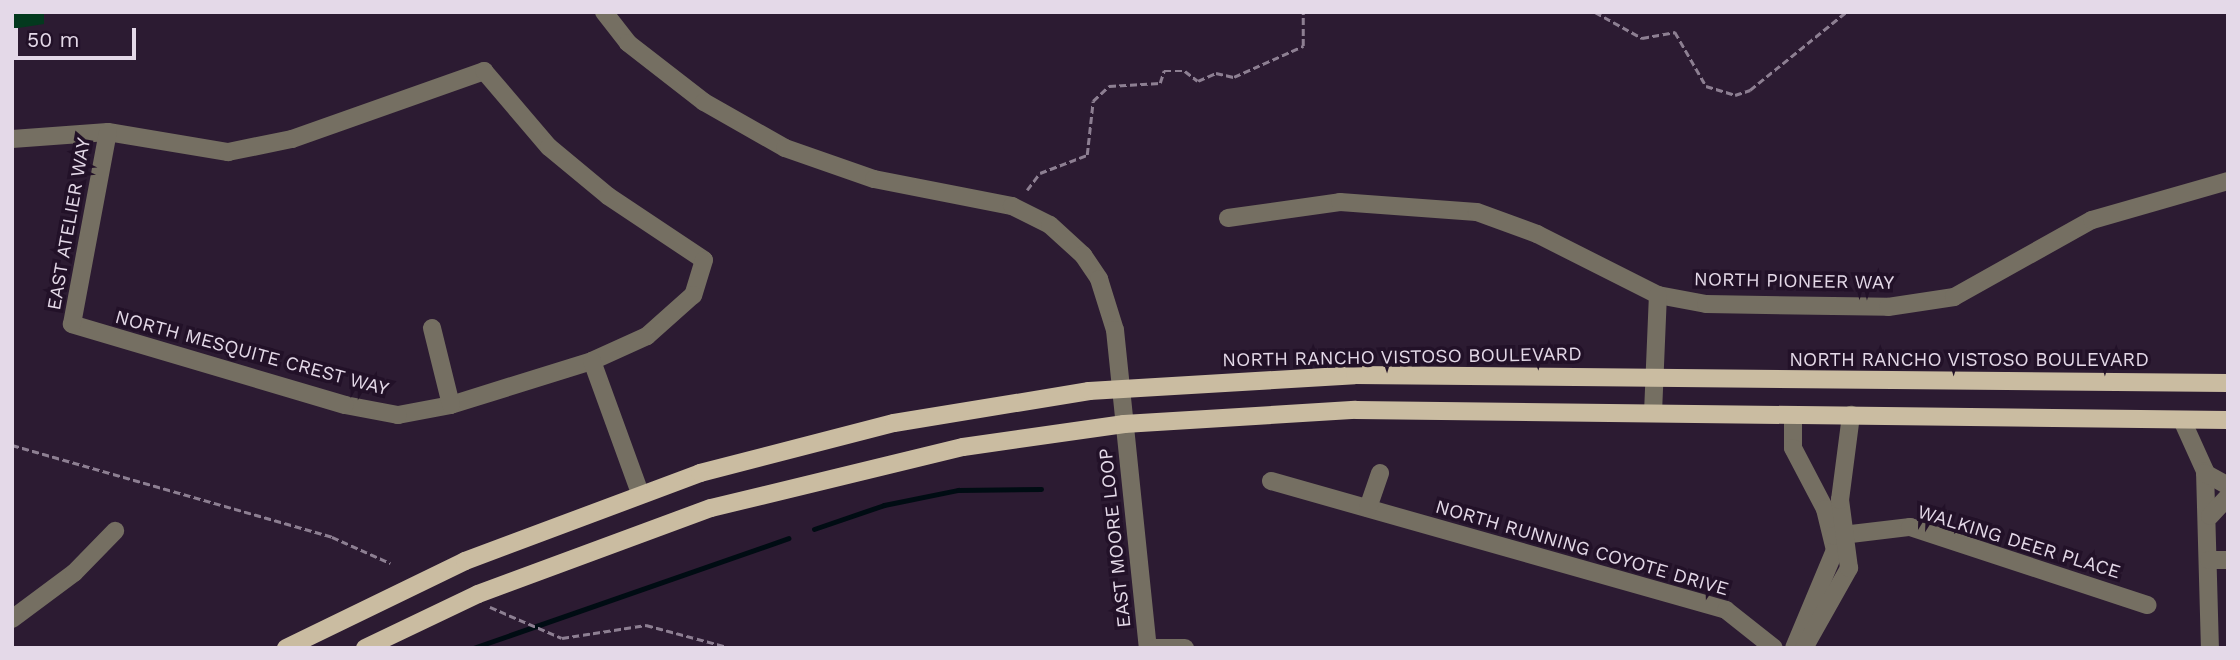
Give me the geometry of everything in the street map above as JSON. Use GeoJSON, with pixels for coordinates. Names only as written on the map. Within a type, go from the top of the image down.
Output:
{"type":"FeatureCollection","features":[{"type":"Feature","properties":{"kind":"main road","name":"NORTH RANCHO VISTOSO BOULEVARD"},"geometry":{"type":"LineString","coordinates":[[286,648],[404,588],[640,493],[894,423],[1121,387],[1329,375],[2228,383]]}},
{"type":"Feature","properties":{"kind":"main road"},"geometry":{"type":"LineString","coordinates":[[365,648],[478,594],[711,508],[963,447],[1124,424],[1356,410],[2228,420]]}},
{"type":"Feature","properties":{"kind":"street","name":"EAST MOORE LOOP"},"geometry":{"type":"LineString","coordinates":[[604,12],[628,43],[704,102],[785,148],[874,179],[1012,206],[1050,225],[1099,279],[1115,330],[1149,648]]}},
{"type":"Feature","properties":{"kind":"street","name":"NORTH MESQUITE CREST WAY"},"geometry":{"type":"LineString","coordinates":[[72,324],[345,405],[398,415],[451,405],[593,361],[647,336],[694,295],[704,260],[608,196],[550,147],[484,71],[292,139],[229,152],[108,132]]}},
{"type":"Feature","properties":{"kind":"street"},"geometry":{"type":"LineString","coordinates":[[12,139],[108,132]]}},
{"type":"Feature","properties":{"kind":"street","name":"EAST ATELIER WAY"},"geometry":{"type":"LineString","coordinates":[[72,324],[108,132]]}},
{"type":"Feature","properties":{"kind":"street","name":"NORTH PIONEER WAY"},"geometry":{"type":"LineString","coordinates":[[1228,218],[1340,202],[1477,212],[1537,233],[1658,295],[1706,304],[1888,307],[1954,297],[2092,220],[2228,181]]}},
{"type":"Feature","properties":{"kind":"street"},"geometry":{"type":"LineString","coordinates":[[1653,413],[1658,295]]}},
{"type":"Feature","properties":{"kind":"street"},"geometry":{"type":"LineString","coordinates":[[432,328],[451,405]]}},
{"type":"Feature","properties":{"kind":"street"},"geometry":{"type":"LineString","coordinates":[[593,361],[640,493]]}},
{"type":"Feature","properties":{"kind":"street"},"geometry":{"type":"LineString","coordinates":[[1793,415],[1793,447],[1842,535],[1830,569],[1794,648]]}},
{"type":"Feature","properties":{"kind":"street"},"geometry":{"type":"LineString","coordinates":[[1804,648],[1849,568],[1842,535],[1840,500],[1851,415]]}},
{"type":"Feature","properties":{"kind":"street"},"geometry":{"type":"LineString","coordinates":[[2182,420],[2205,473],[2210,516],[2210,648]]}},
{"type":"Feature","properties":{"kind":"street"},"geometry":{"type":"LineString","coordinates":[[1368,509],[1380,473]]}},
{"type":"Feature","properties":{"kind":"street"},"geometry":{"type":"LineString","coordinates":[[2205,473],[2228,486]]}},
{"type":"Feature","properties":{"kind":"street","name":"NORTH RUNNING COYOTE DRIVE"},"geometry":{"type":"LineString","coordinates":[[1271,481],[1726,610],[1774,648]]}},
{"type":"Feature","properties":{"kind":"street"},"geometry":{"type":"LineString","coordinates":[[2210,516],[2228,497]]}},
{"type":"Feature","properties":{"kind":"street","name":"WALKING DEER PLACE"},"geometry":{"type":"LineString","coordinates":[[1842,535],[1910,527],[2147,605]]}},
{"type":"Feature","properties":{"kind":"street"},"geometry":{"type":"LineString","coordinates":[[12,619],[74,573],[115,531]]}},
{"type":"Feature","properties":{"kind":"street"},"geometry":{"type":"LineString","coordinates":[[2209,560],[2228,560]]}},
{"type":"Feature","properties":{"kind":"street"},"geometry":{"type":"LineString","coordinates":[[1156,648],[1185,648]]}},
{"type":"Feature","properties":{"kind":"path"},"geometry":{"type":"LineString","coordinates":[[1027,190],[1040,173],[1087,155],[1093,101],[1109,86],[1160,83],[1164,71],[1185,71],[1198,81],[1216,73],[1234,77],[1303,46],[1303,12]]}},
{"type":"Feature","properties":{"kind":"path"},"geometry":{"type":"LineString","coordinates":[[1530,12],[1570,12]]}},
{"type":"Feature","properties":{"kind":"path"},"geometry":{"type":"LineString","coordinates":[[1595,12],[1642,38],[1675,32],[1706,86],[1735,94],[1749,90],[1846,12]]}},
{"type":"Feature","properties":{"kind":"path"},"geometry":{"type":"LineString","coordinates":[[2108,12],[2132,12]]}},
{"type":"Feature","properties":{"kind":"path"},"geometry":{"type":"LineString","coordinates":[[12,445],[332,537],[390,564]]}},
{"type":"Feature","properties":{"kind":"path"},"geometry":{"type":"LineString","coordinates":[[490,607],[562,638],[646,625],[731,648]]}},
{"type":"Feature","properties":{"kind":"green space"},"geometry":{"type":"Polygon","coordinates":[[[12,12],[44,12],[44,24],[12,29],[12,12]]]}},
{"type":"Feature","properties":{"kind":"waterway"},"geometry":{"type":"LineString","coordinates":[[814,529],[884,505],[958,490],[1041,489]]}},
{"type":"Feature","properties":{"kind":"waterway"},"geometry":{"type":"LineString","coordinates":[[473,648],[788,538]]}}]}
